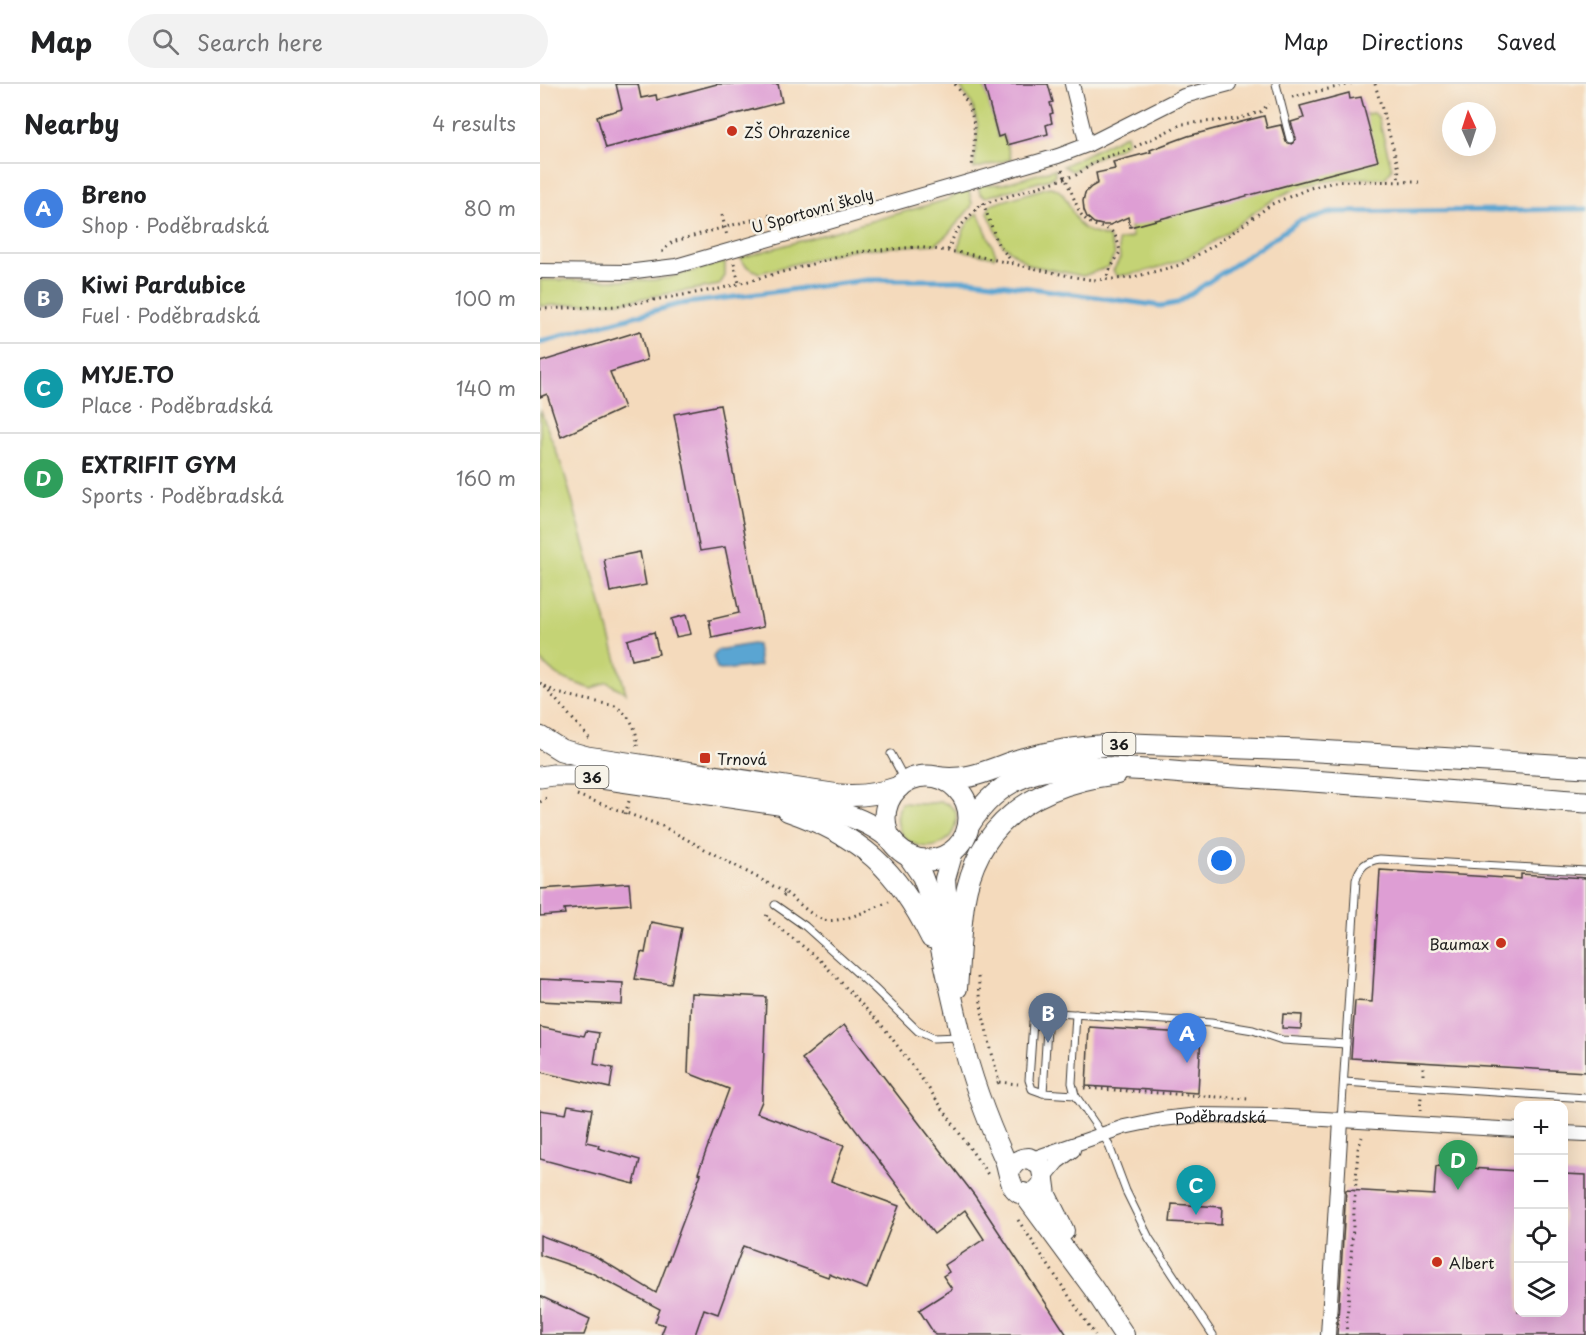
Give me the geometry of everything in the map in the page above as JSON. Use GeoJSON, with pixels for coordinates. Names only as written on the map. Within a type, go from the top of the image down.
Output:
{"type":"FeatureCollection","features":[{"type":"Feature","properties":{"kind":"main road","name":"36"},"geometry":{"type":"LineString","coordinates":[[540,739],[543,753],[540,766]]}},
{"type":"Feature","properties":{"kind":"main road","name":"36"},"geometry":{"type":"LineString","coordinates":[[540,739],[561,750],[587,757],[839,795],[867,796],[923,776],[968,777],[1000,765],[1053,752],[1106,745],[1301,750],[1586,766]]}},
{"type":"Feature","properties":{"kind":"main road","name":"36"},"geometry":{"type":"LineString","coordinates":[[540,777],[581,775],[851,816],[874,826],[916,858],[935,859],[953,851],[966,835],[969,825],[983,805],[997,791],[1032,774],[1078,768],[1141,770],[1586,802]]}},
{"type":"Feature","properties":{"kind":"main road"},"geometry":{"type":"LineString","coordinates":[[941,778],[950,783],[963,796],[969,815],[969,825]]}},
{"type":"Feature","properties":{"kind":"main road"},"geometry":{"type":"LineString","coordinates":[[900,848],[889,833],[886,813],[893,795],[903,784]]}},
{"type":"Feature","properties":{"kind":"street"},"geometry":{"type":"LineString","coordinates":[[1072,84],[1088,145]]}},
{"type":"Feature","properties":{"kind":"street","name":"U Sportovní školy"},"geometry":{"type":"LineString","coordinates":[[540,271],[627,272],[676,266],[1059,156],[1088,145],[1184,96],[1229,84]]}},
{"type":"Feature","properties":{"kind":"street"},"geometry":{"type":"LineString","coordinates":[[955,1006],[967,890],[977,860],[994,832],[1018,809],[1061,786],[1098,776],[1141,770]]}},
{"type":"Feature","properties":{"kind":"street"},"geometry":{"type":"LineString","coordinates":[[750,800],[778,807],[821,824],[847,838],[878,860],[908,895],[921,918],[943,968],[955,1006]]}},
{"type":"Feature","properties":{"kind":"street"},"geometry":{"type":"LineString","coordinates":[[900,848],[922,876],[927,889],[961,1037],[987,1119],[1000,1176]]}},
{"type":"Feature","properties":{"kind":"street"},"geometry":{"type":"LineString","coordinates":[[953,851],[945,879],[955,1006]]}},
{"type":"Feature","properties":{"kind":"street"},"geometry":{"type":"LineString","coordinates":[[980,1095],[1016,1150],[1041,1166],[1044,1190],[1051,1207],[1121,1330]]}},
{"type":"Feature","properties":{"kind":"street","name":"Poděbradská"},"geometry":{"type":"LineString","coordinates":[[1029,1159],[1141,1123],[1198,1115],[1240,1115],[1341,1127],[1514,1130]]}},
{"type":"Feature","properties":{"kind":"street"},"geometry":{"type":"LineString","coordinates":[[1328,1335],[1341,1127]]}},
{"type":"Feature","properties":{"kind":"street"},"geometry":{"type":"LineString","coordinates":[[1568,1133],[1586,1134]]}},
{"type":"Feature","properties":{"kind":"street","name":"Poděbradská"},"geometry":{"type":"LineString","coordinates":[[1044,1179],[1065,1156],[1085,1142],[1103,1134]]}},
{"type":"Feature","properties":{"kind":"street"},"geometry":{"type":"LineString","coordinates":[[1000,1176],[1015,1163],[1029,1159]]}},
{"type":"Feature","properties":{"kind":"street"},"geometry":{"type":"LineString","coordinates":[[1000,1176],[1009,1179],[1012,1186],[1023,1193],[1094,1288],[1121,1330]]}},
{"type":"Feature","properties":{"kind":"street"},"geometry":{"type":"LineString","coordinates":[[1023,1193],[1037,1190],[1044,1179]]}},
{"type":"Feature","properties":{"kind":"lane"},"geometry":{"type":"LineString","coordinates":[[1276,84],[1290,139]]}},
{"type":"Feature","properties":{"kind":"lane"},"geometry":{"type":"LineString","coordinates":[[891,754],[903,784]]}},
{"type":"Feature","properties":{"kind":"lane"},"geometry":{"type":"LineString","coordinates":[[1341,1127],[1356,880],[1358,873],[1366,863],[1380,859],[1586,871]]}},
{"type":"Feature","properties":{"kind":"lane"},"geometry":{"type":"LineString","coordinates":[[775,905],[805,926],[918,1031],[941,1040],[961,1037]]}},
{"type":"Feature","properties":{"kind":"lane"},"geometry":{"type":"LineString","coordinates":[[1074,1091],[1043,1093],[1032,1089],[1030,1085],[1033,1022],[1037,1014],[1048,1012],[1211,1023],[1253,1030],[1282,1040],[1346,1044]]}},
{"type":"Feature","properties":{"kind":"lane"},"geometry":{"type":"LineString","coordinates":[[1043,1093],[1048,1012]]}},
{"type":"Feature","properties":{"kind":"lane"},"geometry":{"type":"LineString","coordinates":[[1076,1014],[1074,1091],[1103,1134],[1134,1210],[1149,1238],[1213,1335]]}},
{"type":"Feature","properties":{"kind":"lane"},"geometry":{"type":"LineString","coordinates":[[1344,1082],[1586,1098]]}},
{"type":"Feature","properties":{"kind":"path"},"geometry":{"type":"LineString","coordinates":[[955,84],[968,102],[976,131],[971,173],[973,181]]}},
{"type":"Feature","properties":{"kind":"path"},"geometry":{"type":"LineString","coordinates":[[948,250],[956,231],[983,203],[1076,175],[1100,159],[1131,149],[1182,124],[1225,121],[1244,117],[1260,112],[1272,101],[1351,84]]}},
{"type":"Feature","properties":{"kind":"path"},"geometry":{"type":"LineString","coordinates":[[1375,84],[1399,170],[1398,181]]}},
{"type":"Feature","properties":{"kind":"path"},"geometry":{"type":"LineString","coordinates":[[1059,156],[1064,178],[1084,219],[1089,224],[1112,230],[1115,234],[1120,252],[1106,280]]}},
{"type":"Feature","properties":{"kind":"path"},"geometry":{"type":"LineString","coordinates":[[540,309],[618,306],[719,288],[857,252],[917,248],[948,250],[1074,277],[1106,280],[1143,275],[1180,265],[1218,243],[1272,204],[1310,188],[1350,181],[1419,182]]}},
{"type":"Feature","properties":{"kind":"path"},"geometry":{"type":"LineString","coordinates":[[983,203],[998,244],[1014,265]]}},
{"type":"Feature","properties":{"kind":"path"},"geometry":{"type":"LineString","coordinates":[[659,254],[672,242],[771,215],[792,223]]}},
{"type":"Feature","properties":{"kind":"path"},"geometry":{"type":"LineString","coordinates":[[540,683],[594,745]]}},
{"type":"Feature","properties":{"kind":"path"},"geometry":{"type":"LineString","coordinates":[[545,687],[557,693],[606,703],[623,711],[634,726],[638,741],[636,750]]}},
{"type":"Feature","properties":{"kind":"path"},"geometry":{"type":"LineString","coordinates":[[567,792],[662,826],[786,893],[766,917],[820,960],[885,1029],[927,1086],[1000,1176]]}},
{"type":"Feature","properties":{"kind":"path"},"geometry":{"type":"LineString","coordinates":[[540,802],[558,793]]}},
{"type":"Feature","properties":{"kind":"path"},"geometry":{"type":"LineString","coordinates":[[626,814],[630,797]]}},
{"type":"Feature","properties":{"kind":"path"},"geometry":{"type":"LineString","coordinates":[[999,1082],[1030,1085]]}},
{"type":"Feature","properties":{"kind":"path"},"geometry":{"type":"LineString","coordinates":[[1074,1091],[1253,1099]]}},
{"type":"Feature","properties":{"kind":"path"},"geometry":{"type":"LineString","coordinates":[[1341,1127],[1366,1135],[1360,1138],[1358,1149],[1346,1335]]}},
{"type":"Feature","properties":{"kind":"path"},"geometry":{"type":"LineString","coordinates":[[1013,1213],[1095,1335]]}},
{"type":"Feature","properties":{"kind":"green space"},"geometry":{"type":"Polygon","coordinates":[[[958,84],[984,84],[998,137],[1004,135],[1011,159],[974,169],[978,126],[972,104],[958,84]]]}},
{"type":"Feature","properties":{"kind":"green space"},"geometry":{"type":"Polygon","coordinates":[[[1374,113],[1378,117],[1392,169],[1385,178],[1314,183],[1272,201],[1207,246],[1183,259],[1131,274],[1117,276],[1113,271],[1120,258],[1118,241],[1132,237],[1130,227],[1365,114],[1374,113]]]}},
{"type":"Feature","properties":{"kind":"green space"},"geometry":{"type":"Polygon","coordinates":[[[1127,134],[1127,142],[1121,147],[1090,160],[1072,171],[1063,166],[1127,134]]]}},
{"type":"Feature","properties":{"kind":"green space"},"geometry":{"type":"Polygon","coordinates":[[[1055,169],[1055,175],[1050,179],[986,197],[980,194],[978,185],[1003,184],[1055,169]]]}},
{"type":"Feature","properties":{"kind":"green space"},"geometry":{"type":"Polygon","coordinates":[[[1049,187],[1055,188],[1065,197],[1082,227],[1109,238],[1115,254],[1108,267],[1083,276],[1029,265],[1002,244],[988,213],[990,205],[1049,187]]]}},
{"type":"Feature","properties":{"kind":"green space"},"geometry":{"type":"Polygon","coordinates":[[[968,188],[971,207],[947,235],[936,244],[849,250],[759,273],[746,266],[740,258],[946,200],[968,188]]]}},
{"type":"Feature","properties":{"kind":"green space"},"geometry":{"type":"Polygon","coordinates":[[[978,213],[996,254],[994,257],[959,250],[964,229],[978,213]]]}},
{"type":"Feature","properties":{"kind":"green space"},"geometry":{"type":"Polygon","coordinates":[[[725,262],[725,276],[719,285],[619,302],[540,306],[540,280],[653,280],[725,262]]]}},
{"type":"Feature","properties":{"kind":"green space"},"geometry":{"type":"Polygon","coordinates":[[[540,409],[564,472],[626,693],[607,682],[592,689],[570,681],[552,671],[540,659],[540,409]]]}},
{"type":"Feature","properties":{"kind":"green space"},"geometry":{"type":"Polygon","coordinates":[[[941,802],[948,804],[956,811],[954,828],[947,840],[935,846],[922,846],[910,842],[901,833],[898,820],[901,803],[941,802]]]}},
{"type":"Feature","properties":{"kind":"water"},"geometry":{"type":"Polygon","coordinates":[[[757,645],[760,666],[717,669],[713,657],[717,650],[757,645]]]}},
{"type":"Feature","properties":{"kind":"building"},"geometry":{"type":"Polygon","coordinates":[[[616,84],[638,84],[641,98],[656,95],[657,100],[717,84],[778,84],[782,102],[606,148],[597,116],[622,109],[616,84]]]}},
{"type":"Feature","properties":{"kind":"building"},"geometry":{"type":"Polygon","coordinates":[[[984,84],[1048,84],[1053,102],[1050,103],[1053,113],[1050,114],[1052,123],[1046,125],[1048,134],[1007,145],[1004,135],[998,137],[984,84]]]}},
{"type":"Feature","properties":{"kind":"building"},"geometry":{"type":"Polygon","coordinates":[[[1349,93],[1350,99],[1361,97],[1378,161],[1130,227],[1128,217],[1110,225],[1102,225],[1094,223],[1087,217],[1083,201],[1085,193],[1098,183],[1096,173],[1115,169],[1113,162],[1151,152],[1150,150],[1188,136],[1264,116],[1267,128],[1281,125],[1286,142],[1292,144],[1296,138],[1291,122],[1304,118],[1300,106],[1349,93]]]}},
{"type":"Feature","properties":{"kind":"building"},"geometry":{"type":"Polygon","coordinates":[[[640,331],[647,360],[610,372],[624,408],[561,437],[547,394],[540,397],[540,362],[640,331]]]}},
{"type":"Feature","properties":{"kind":"building"},"geometry":{"type":"Polygon","coordinates":[[[720,405],[763,627],[712,638],[709,620],[739,613],[725,547],[700,551],[674,414],[720,405]]]}},
{"type":"Feature","properties":{"kind":"building"},"geometry":{"type":"Polygon","coordinates":[[[640,552],[646,585],[610,592],[604,559],[640,552]]]}},
{"type":"Feature","properties":{"kind":"building"},"geometry":{"type":"Polygon","coordinates":[[[686,615],[691,634],[676,637],[671,619],[686,615]]]}},
{"type":"Feature","properties":{"kind":"building"},"geometry":{"type":"Polygon","coordinates":[[[654,632],[659,654],[632,660],[627,640],[654,632]]]}},
{"type":"Feature","properties":{"kind":"building"},"geometry":{"type":"Polygon","coordinates":[[[1380,870],[1521,879],[1521,874],[1586,878],[1586,1072],[1351,1058],[1355,1001],[1372,1002],[1380,870]]]}},
{"type":"Feature","properties":{"kind":"building"},"geometry":{"type":"Polygon","coordinates":[[[629,883],[631,904],[564,909],[565,914],[540,916],[540,889],[629,883]]]}},
{"type":"Feature","properties":{"kind":"building"},"geometry":{"type":"Polygon","coordinates":[[[651,922],[682,928],[671,984],[635,979],[641,952],[645,953],[651,922]]]}},
{"type":"Feature","properties":{"kind":"building"},"geometry":{"type":"Polygon","coordinates":[[[540,979],[623,983],[622,1005],[540,1001],[540,979]]]}},
{"type":"Feature","properties":{"kind":"building"},"geometry":{"type":"Polygon","coordinates":[[[691,993],[766,997],[762,1101],[757,1113],[844,1145],[831,1181],[899,1206],[867,1289],[743,1246],[718,1314],[704,1309],[695,1335],[661,1335],[665,1325],[655,1322],[660,1309],[590,1272],[540,1255],[540,1235],[595,1256],[656,1293],[701,1174],[698,1173],[729,1089],[688,1073],[691,993]]]}},
{"type":"Feature","properties":{"kind":"building"},"geometry":{"type":"Polygon","coordinates":[[[1283,1014],[1302,1015],[1301,1029],[1282,1028],[1283,1014]]]}},
{"type":"Feature","properties":{"kind":"building"},"geometry":{"type":"Polygon","coordinates":[[[844,1025],[975,1196],[1067,1335],[935,1335],[919,1310],[952,1289],[943,1276],[949,1272],[945,1265],[984,1239],[965,1210],[934,1234],[802,1059],[844,1025]]]}},
{"type":"Feature","properties":{"kind":"building"},"geometry":{"type":"Polygon","coordinates":[[[540,1027],[584,1036],[586,1031],[599,1033],[594,1064],[613,1068],[610,1088],[540,1072],[540,1027]]]}},
{"type":"Feature","properties":{"kind":"building"},"geometry":{"type":"Polygon","coordinates":[[[1089,1027],[1201,1034],[1198,1093],[1086,1086],[1089,1027]]]}},
{"type":"Feature","properties":{"kind":"building"},"geometry":{"type":"Polygon","coordinates":[[[568,1105],[592,1109],[586,1142],[599,1145],[598,1148],[640,1160],[634,1184],[540,1159],[540,1110],[566,1114],[568,1105]]]}},
{"type":"Feature","properties":{"kind":"building","name":"Albert"},"geometry":{"type":"Polygon","coordinates":[[[1436,1166],[1514,1171],[1514,1317],[1568,1317],[1568,1174],[1586,1175],[1586,1335],[1337,1335],[1346,1190],[1434,1195],[1436,1166]]]}},
{"type":"Feature","properties":{"kind":"building"},"geometry":{"type":"Polygon","coordinates":[[[1172,1204],[1222,1207],[1221,1225],[1170,1222],[1172,1204]]]}},
{"type":"Feature","properties":{"kind":"building"},"geometry":{"type":"Polygon","coordinates":[[[540,1296],[590,1319],[584,1335],[540,1335],[540,1296]]]}},
{"type":"Feature","properties":{"kind":"waterway"},"geometry":{"type":"LineString","coordinates":[[540,342],[679,304],[867,280],[971,280],[1161,306],[1177,303],[1299,221],[1333,212],[1586,209]]}},
{"type":"Feature","properties":{"kind":"place","name":"ZŠ Ohrazenice"},"geometry":{"type":"Point","coordinates":[732,131]}},
{"type":"Feature","properties":{"kind":"place","name":"Trnová"},"geometry":{"type":"Point","coordinates":[705,758]}},
{"type":"Feature","properties":{"kind":"place","name":"Baumax"},"geometry":{"type":"Point","coordinates":[1501,943]}},
{"type":"Feature","properties":{"kind":"place","name":"Kiwi Pardubice"},"geometry":{"type":"Point","coordinates":[1048,1043]}},
{"type":"Feature","properties":{"kind":"place","name":"Breno"},"geometry":{"type":"Point","coordinates":[1187,1063]}},
{"type":"Feature","properties":{"kind":"place","name":"EXTRIFIT GYM"},"geometry":{"type":"Point","coordinates":[1458,1190]}},
{"type":"Feature","properties":{"kind":"place","name":"MYJE.TO"},"geometry":{"type":"Point","coordinates":[1196,1215]}},
{"type":"Feature","properties":{"kind":"place","name":"Albert"},"geometry":{"type":"Point","coordinates":[1437,1262]}}]}
